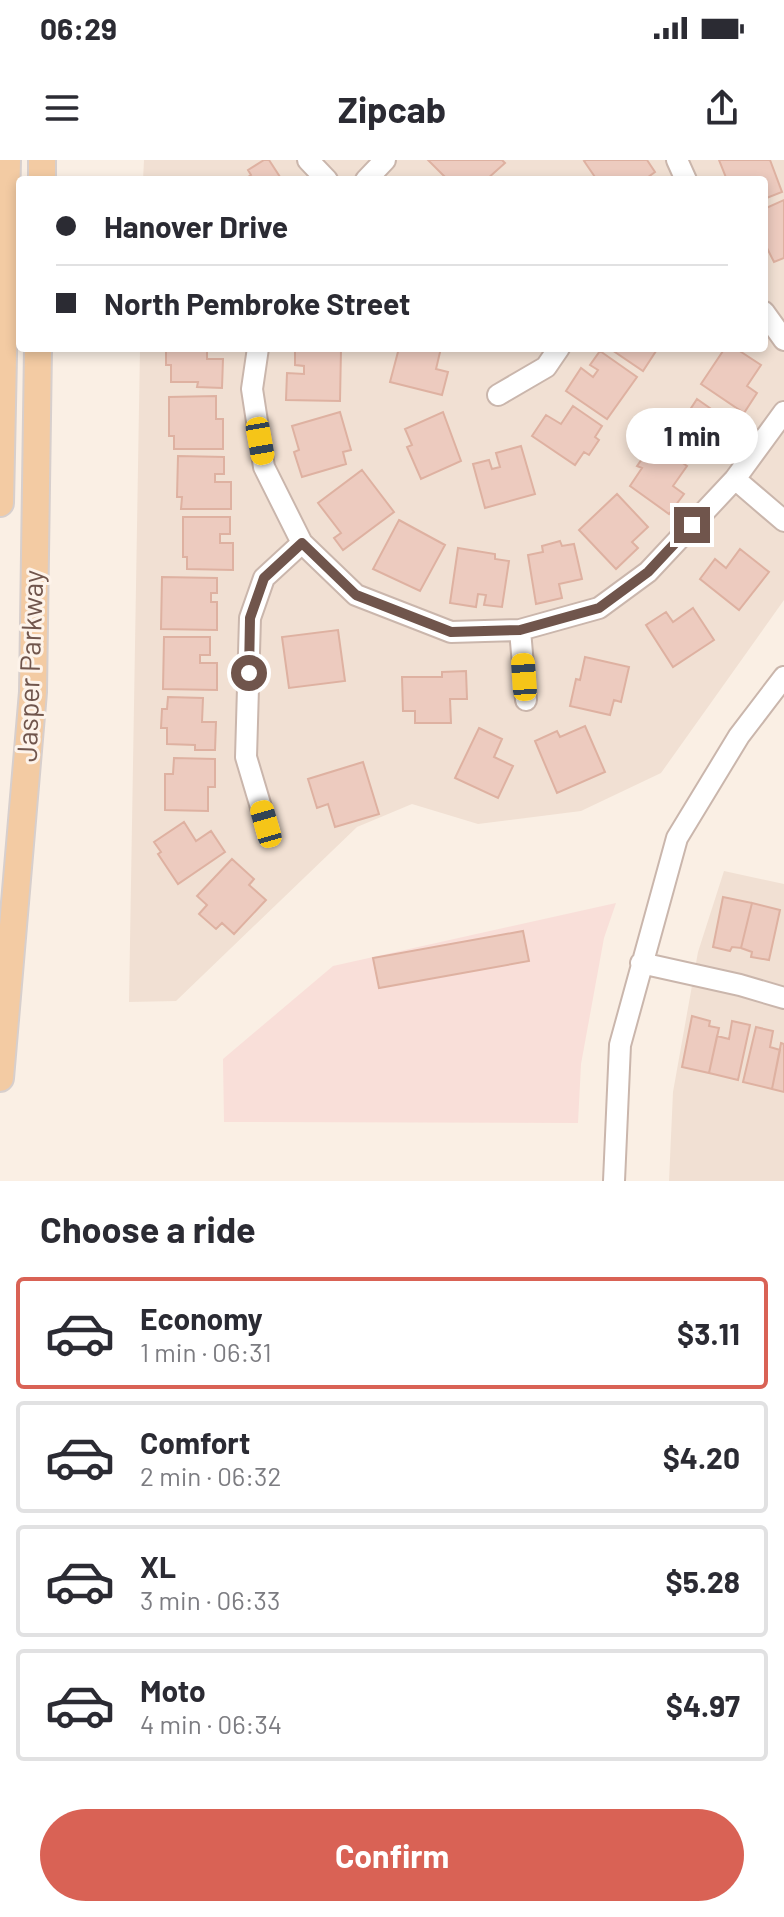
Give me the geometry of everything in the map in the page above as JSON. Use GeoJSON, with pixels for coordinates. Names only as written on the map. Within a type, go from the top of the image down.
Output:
{"type":"FeatureCollection","features":[{"type":"Feature","properties":{"kind":"main road"},"geometry":{"type":"LineString","coordinates":[[0,503],[7,160]]}},
{"type":"Feature","properties":{"kind":"main road","name":"Jasper Parkway"},"geometry":{"type":"LineString","coordinates":[[0,1078],[33,692],[38,352]]}},
{"type":"Feature","properties":{"kind":"street"},"geometry":{"type":"LineString","coordinates":[[308,160],[323,176]]}},
{"type":"Feature","properties":{"kind":"street"},"geometry":{"type":"LineString","coordinates":[[370,176],[385,160]]}},
{"type":"Feature","properties":{"kind":"street"},"geometry":{"type":"LineString","coordinates":[[768,318],[784,340]]}},
{"type":"Feature","properties":{"kind":"street"},"geometry":{"type":"LineString","coordinates":[[257,352],[252,389],[264,467],[302,543],[356,595],[451,632],[520,630],[599,608],[648,572],[735,479],[784,412]]}},
{"type":"Feature","properties":{"kind":"street"},"geometry":{"type":"LineString","coordinates":[[498,395],[546,367],[556,352]]}},
{"type":"Feature","properties":{"kind":"street"},"geometry":{"type":"LineString","coordinates":[[735,479],[784,521]]}},
{"type":"Feature","properties":{"kind":"street"},"geometry":{"type":"LineString","coordinates":[[266,824],[246,757],[250,618],[264,578],[302,543]]}},
{"type":"Feature","properties":{"kind":"street"},"geometry":{"type":"LineString","coordinates":[[520,630],[526,700]]}},
{"type":"Feature","properties":{"kind":"street"},"geometry":{"type":"LineString","coordinates":[[614,1181],[620,1045],[677,838],[739,736],[784,677]]}},
{"type":"Feature","properties":{"kind":"street"},"geometry":{"type":"LineString","coordinates":[[641,963],[784,998]]}},
{"type":"Feature","properties":{"kind":"shaded area"},"geometry":{"type":"Polygon","coordinates":[[[144,160],[784,160],[784,600],[661,773],[581,811],[478,824],[412,804],[357,827],[176,1001],[129,1002],[140,352],[768,352],[768,176],[143,176],[144,160]]]}},
{"type":"Feature","properties":{"kind":"shaded area"},"geometry":{"type":"Polygon","coordinates":[[[724,871],[784,884],[784,1181],[669,1181],[673,1092],[698,952],[724,871]]]}},
{"type":"Feature","properties":{"kind":"shaded area"},"geometry":{"type":"Polygon","coordinates":[[[616,903],[604,938],[581,1064],[578,1123],[224,1122],[223,1059],[333,966],[616,903]]]}},
{"type":"Feature","properties":{"kind":"building"},"geometry":{"type":"Polygon","coordinates":[[[269,160],[279,176],[249,176],[248,170],[269,160]]]}},
{"type":"Feature","properties":{"kind":"building"},"geometry":{"type":"Polygon","coordinates":[[[428,160],[502,160],[505,163],[490,176],[444,176],[428,160]]]}},
{"type":"Feature","properties":{"kind":"building"},"geometry":{"type":"Polygon","coordinates":[[[647,160],[655,172],[650,176],[594,176],[584,161],[647,160]]]}},
{"type":"Feature","properties":{"kind":"building"},"geometry":{"type":"Polygon","coordinates":[[[719,160],[770,160],[782,192],[768,197],[768,176],[725,176],[719,160]]]}},
{"type":"Feature","properties":{"kind":"building"},"geometry":{"type":"Polygon","coordinates":[[[784,200],[784,258],[774,262],[768,250],[768,207],[784,200]]]}},
{"type":"Feature","properties":{"kind":"building"},"geometry":{"type":"Polygon","coordinates":[[[166,352],[207,352],[207,359],[223,359],[222,388],[197,387],[198,382],[171,382],[171,365],[166,365],[166,352]]]}},
{"type":"Feature","properties":{"kind":"building"},"geometry":{"type":"Polygon","coordinates":[[[295,352],[341,352],[340,401],[286,400],[287,373],[304,374],[304,366],[295,365],[295,352]]]}},
{"type":"Feature","properties":{"kind":"building"},"geometry":{"type":"Polygon","coordinates":[[[398,352],[440,352],[436,369],[448,372],[442,395],[390,382],[398,352]]]}},
{"type":"Feature","properties":{"kind":"building"},"geometry":{"type":"Polygon","coordinates":[[[601,352],[637,377],[607,419],[566,391],[581,368],[593,377],[598,370],[590,365],[601,352]]]}},
{"type":"Feature","properties":{"kind":"building"},"geometry":{"type":"Polygon","coordinates":[[[615,352],[655,352],[643,371],[615,352]]]}},
{"type":"Feature","properties":{"kind":"building"},"geometry":{"type":"Polygon","coordinates":[[[722,352],[741,352],[761,365],[747,386],[757,393],[744,413],[701,384],[722,352]]]}},
{"type":"Feature","properties":{"kind":"building"},"geometry":{"type":"Polygon","coordinates":[[[216,396],[216,419],[223,419],[223,449],[174,449],[174,436],[169,436],[169,397],[216,396]]]}},
{"type":"Feature","properties":{"kind":"building"},"geometry":{"type":"Polygon","coordinates":[[[697,399],[734,425],[720,446],[714,442],[701,461],[663,435],[675,417],[682,422],[697,399]]]}},
{"type":"Feature","properties":{"kind":"building"},"geometry":{"type":"Polygon","coordinates":[[[573,406],[602,426],[595,437],[599,440],[589,455],[584,452],[575,465],[532,436],[546,415],[561,424],[573,406]]]}},
{"type":"Feature","properties":{"kind":"building"},"geometry":{"type":"Polygon","coordinates":[[[340,412],[351,450],[343,452],[346,464],[302,477],[294,452],[299,450],[292,426],[340,412]]]}},
{"type":"Feature","properties":{"kind":"building"},"geometry":{"type":"Polygon","coordinates":[[[443,412],[461,461],[421,479],[407,447],[412,445],[405,429],[443,412]]]}},
{"type":"Feature","properties":{"kind":"building"},"geometry":{"type":"Polygon","coordinates":[[[521,446],[535,494],[485,508],[473,464],[489,460],[492,469],[500,467],[496,453],[521,446]]]}},
{"type":"Feature","properties":{"kind":"building"},"geometry":{"type":"Polygon","coordinates":[[[658,446],[687,466],[673,486],[684,494],[669,514],[630,486],[642,468],[637,466],[647,452],[651,455],[658,446]]]}},
{"type":"Feature","properties":{"kind":"building"},"geometry":{"type":"Polygon","coordinates":[[[178,456],[224,457],[224,474],[215,474],[215,482],[231,482],[231,509],[181,509],[182,497],[177,497],[178,456]]]}},
{"type":"Feature","properties":{"kind":"building"},"geometry":{"type":"Polygon","coordinates":[[[362,470],[394,512],[343,550],[334,538],[341,533],[318,503],[362,470]]]}},
{"type":"Feature","properties":{"kind":"building"},"geometry":{"type":"Polygon","coordinates":[[[617,494],[648,527],[632,542],[638,548],[616,569],[579,530],[617,494]]]}},
{"type":"Feature","properties":{"kind":"building"},"geometry":{"type":"Polygon","coordinates":[[[183,517],[230,517],[230,534],[220,534],[220,543],[233,543],[233,570],[187,569],[187,557],[183,557],[183,517]]]}},
{"type":"Feature","properties":{"kind":"building"},"geometry":{"type":"Polygon","coordinates":[[[399,520],[445,545],[420,591],[373,569],[399,520]]]}},
{"type":"Feature","properties":{"kind":"building"},"geometry":{"type":"Polygon","coordinates":[[[560,541],[562,546],[574,544],[582,579],[559,584],[562,598],[536,604],[528,555],[543,552],[542,546],[560,541]]]}},
{"type":"Feature","properties":{"kind":"building"},"geometry":{"type":"Polygon","coordinates":[[[458,548],[495,554],[495,559],[509,561],[502,607],[484,605],[486,595],[478,594],[476,607],[450,603],[458,548]]]}},
{"type":"Feature","properties":{"kind":"building"},"geometry":{"type":"Polygon","coordinates":[[[740,549],[769,572],[739,610],[700,579],[715,559],[726,568],[740,549]]]}},
{"type":"Feature","properties":{"kind":"building"},"geometry":{"type":"Polygon","coordinates":[[[162,577],[217,578],[217,593],[211,593],[211,602],[217,602],[217,630],[161,629],[162,577]]]}},
{"type":"Feature","properties":{"kind":"building"},"geometry":{"type":"Polygon","coordinates":[[[693,608],[714,640],[673,667],[646,625],[666,612],[673,622],[693,608]]]}},
{"type":"Feature","properties":{"kind":"building"},"geometry":{"type":"Polygon","coordinates":[[[338,630],[345,681],[289,688],[282,637],[338,630]]]}},
{"type":"Feature","properties":{"kind":"building"},"geometry":{"type":"Polygon","coordinates":[[[164,637],[210,637],[210,655],[200,655],[200,663],[217,663],[217,690],[163,689],[164,637]]]}},
{"type":"Feature","properties":{"kind":"building"},"geometry":{"type":"Polygon","coordinates":[[[585,657],[629,667],[621,702],[614,700],[610,715],[570,706],[585,657]]]}},
{"type":"Feature","properties":{"kind":"building"},"geometry":{"type":"Polygon","coordinates":[[[466,671],[467,699],[450,699],[451,723],[415,723],[415,711],[403,711],[402,677],[442,677],[442,672],[466,671]]]}},
{"type":"Feature","properties":{"kind":"building"},"geometry":{"type":"Polygon","coordinates":[[[168,697],[203,698],[202,722],[216,722],[215,750],[195,750],[195,745],[167,744],[167,728],[161,728],[162,709],[167,709],[168,697]]]}},
{"type":"Feature","properties":{"kind":"building"},"geometry":{"type":"Polygon","coordinates":[[[585,726],[605,772],[557,793],[535,741],[557,731],[560,737],[585,726]]]}},
{"type":"Feature","properties":{"kind":"building"},"geometry":{"type":"Polygon","coordinates":[[[479,728],[502,739],[494,757],[513,766],[498,798],[455,778],[479,728]]]}},
{"type":"Feature","properties":{"kind":"building"},"geometry":{"type":"Polygon","coordinates":[[[174,758],[215,759],[215,787],[208,787],[208,811],[165,810],[165,774],[173,774],[174,758]]]}},
{"type":"Feature","properties":{"kind":"building"},"geometry":{"type":"Polygon","coordinates":[[[363,762],[379,814],[335,827],[328,804],[317,808],[308,779],[363,762]]]}},
{"type":"Feature","properties":{"kind":"building"},"geometry":{"type":"Polygon","coordinates":[[[184,822],[196,841],[211,831],[225,852],[178,884],[158,854],[161,852],[154,842],[184,822]]]}},
{"type":"Feature","properties":{"kind":"building"},"geometry":{"type":"Polygon","coordinates":[[[232,859],[254,879],[249,885],[266,900],[234,934],[222,923],[216,929],[199,914],[207,905],[197,896],[232,859]]]}},
{"type":"Feature","properties":{"kind":"building"},"geometry":{"type":"Polygon","coordinates":[[[723,897],[752,903],[741,948],[732,947],[730,951],[713,947],[723,897]]]}},
{"type":"Feature","properties":{"kind":"building"},"geometry":{"type":"Polygon","coordinates":[[[752,903],[780,910],[769,960],[751,957],[752,952],[741,948],[752,903]]]}},
{"type":"Feature","properties":{"kind":"building"},"geometry":{"type":"Polygon","coordinates":[[[523,931],[529,961],[379,988],[373,958],[523,931]]]}},
{"type":"Feature","properties":{"kind":"building"},"geometry":{"type":"Polygon","coordinates":[[[692,1016],[710,1021],[709,1026],[719,1028],[709,1073],[682,1067],[692,1016]]]}},
{"type":"Feature","properties":{"kind":"building"},"geometry":{"type":"Polygon","coordinates":[[[732,1021],[750,1025],[738,1080],[709,1073],[717,1036],[729,1039],[732,1021]]]}},
{"type":"Feature","properties":{"kind":"building"},"geometry":{"type":"Polygon","coordinates":[[[756,1027],[773,1031],[770,1047],[780,1050],[772,1089],[743,1082],[756,1027]]]}},
{"type":"Feature","properties":{"kind":"building"},"geometry":{"type":"Polygon","coordinates":[[[781,1043],[784,1044],[784,1092],[772,1089],[781,1043]]]}},
{"type":"Feature","properties":{"kind":"route"},"geometry":{"type":"LineString","coordinates":[[249,673],[250,618],[264,578],[302,543],[356,595],[451,632],[520,630],[599,608],[648,572],[692,525]]}}]}
